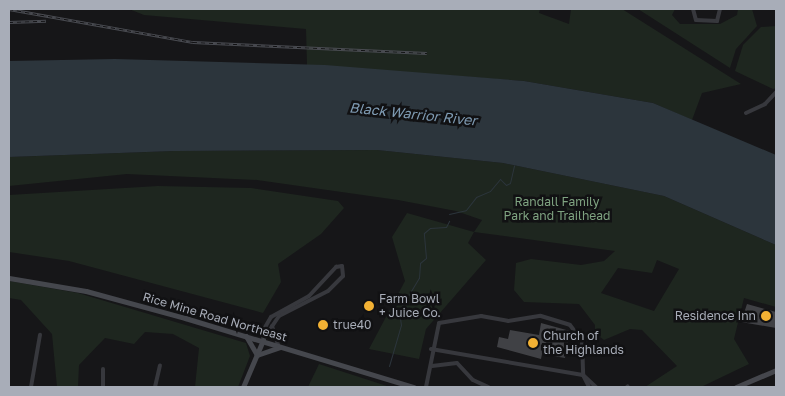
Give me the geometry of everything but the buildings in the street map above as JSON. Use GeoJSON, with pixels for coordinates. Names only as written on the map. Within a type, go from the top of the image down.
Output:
{"type":"FeatureCollection","features":[{"type":"Feature","properties":{"kind":"main road","name":"Rice Mine Road Northeast"},"geometry":{"type":"LineString","coordinates":[[9,278],[86,291],[246,335],[414,387]]}},
{"type":"Feature","properties":{"kind":"main road"},"geometry":{"type":"LineString","coordinates":[[246,335],[257,355]]}},
{"type":"Feature","properties":{"kind":"main road"},"geometry":{"type":"LineString","coordinates":[[243,387],[263,340]]}},
{"type":"Feature","properties":{"kind":"main road"},"geometry":{"type":"LineString","coordinates":[[257,355],[281,346]]}},
{"type":"Feature","properties":{"kind":"main road"},"geometry":{"type":"LineString","coordinates":[[736,387],[776,370]]}},
{"type":"Feature","properties":{"kind":"street"},"geometry":{"type":"LineString","coordinates":[[693,9],[696,20],[717,20],[720,9]]}},
{"type":"Feature","properties":{"kind":"street"},"geometry":{"type":"LineString","coordinates":[[746,113],[765,104],[776,92]]}},
{"type":"Feature","properties":{"kind":"street"},"geometry":{"type":"LineString","coordinates":[[336,267],[344,268],[343,276],[320,298],[286,313],[272,324],[263,340],[264,329],[271,317],[308,296],[336,267]]}},
{"type":"Feature","properties":{"kind":"street"},"geometry":{"type":"LineString","coordinates":[[426,387],[432,366],[431,349],[435,329],[444,321],[468,316],[508,321],[541,316],[563,321],[576,330],[582,341],[583,375],[589,387]]}},
{"type":"Feature","properties":{"kind":"street"},"geometry":{"type":"LineString","coordinates":[[272,324],[281,346]]}},
{"type":"Feature","properties":{"kind":"street"},"geometry":{"type":"LineString","coordinates":[[32,387],[40,334]]}},
{"type":"Feature","properties":{"kind":"street"},"geometry":{"type":"LineString","coordinates":[[431,349],[583,375],[596,387]]}},
{"type":"Feature","properties":{"kind":"street"},"geometry":{"type":"LineString","coordinates":[[432,366],[457,363],[473,380],[488,387]]}},
{"type":"Feature","properties":{"kind":"street"},"geometry":{"type":"LineString","coordinates":[[155,387],[160,366]]}},
{"type":"Feature","properties":{"kind":"street"},"geometry":{"type":"LineString","coordinates":[[103,387],[104,369]]}},
{"type":"Feature","properties":{"kind":"green space"},"geometry":{"type":"Polygon","coordinates":[[[129,9],[540,9],[539,13],[569,24],[571,9],[622,9],[741,84],[702,93],[692,120],[653,103],[524,81],[307,65],[306,29],[144,15],[129,9]]]}},
{"type":"Feature","properties":{"kind":"green space"},"geometry":{"type":"Polygon","coordinates":[[[638,9],[675,9],[672,15],[680,24],[720,24],[737,15],[738,9],[752,9],[757,26],[736,49],[730,68],[638,9]]]}},
{"type":"Feature","properties":{"kind":"green space"},"geometry":{"type":"Polygon","coordinates":[[[776,26],[776,88],[773,89],[735,71],[743,45],[761,27],[776,26]]]}},
{"type":"Feature","properties":{"kind":"green space","name":"Randall Family Park and Trailhead"},"geometry":{"type":"Polygon","coordinates":[[[377,150],[503,163],[664,196],[776,245],[776,307],[744,298],[734,339],[749,364],[701,387],[645,387],[677,366],[642,330],[630,329],[604,340],[595,333],[595,325],[579,304],[524,302],[514,290],[516,263],[531,259],[581,265],[604,261],[615,251],[474,232],[482,220],[456,211],[398,200],[257,180],[127,174],[9,186],[9,157],[174,151],[377,150]],[[657,260],[652,273],[618,268],[601,293],[654,311],[679,269],[657,260]]]}},
{"type":"Feature","properties":{"kind":"green space"},"geometry":{"type":"Polygon","coordinates":[[[158,186],[251,188],[338,201],[344,208],[321,234],[278,264],[281,282],[263,313],[69,261],[9,252],[9,195],[158,186]]]}},
{"type":"Feature","properties":{"kind":"green space"},"geometry":{"type":"Polygon","coordinates":[[[407,213],[474,232],[468,243],[486,260],[426,329],[419,359],[369,349],[405,281],[392,237],[407,213]]]}},
{"type":"Feature","properties":{"kind":"green space"},"geometry":{"type":"Polygon","coordinates":[[[9,281],[78,293],[246,343],[250,356],[238,387],[195,387],[199,348],[173,334],[145,332],[134,344],[105,338],[79,365],[78,387],[57,387],[52,334],[21,300],[9,298],[9,281]]]}},
{"type":"Feature","properties":{"kind":"green space"},"geometry":{"type":"Polygon","coordinates":[[[319,364],[390,387],[308,387],[319,364]]]}},
{"type":"Feature","properties":{"kind":"water","name":"Black Warrior River"},"geometry":{"type":"Polygon","coordinates":[[[115,59],[325,65],[524,81],[653,103],[776,155],[776,245],[664,196],[503,163],[377,150],[174,151],[9,157],[9,61],[115,59]]]}},
{"type":"Feature","properties":{"kind":"waterway"},"geometry":{"type":"LineString","coordinates":[[449,214],[466,210],[476,197],[490,191],[500,179],[506,185],[510,183],[514,165]]}},
{"type":"Feature","properties":{"kind":"waterway"},"geometry":{"type":"LineString","coordinates":[[389,366],[401,325],[399,311],[419,278],[420,263],[426,258],[424,233],[430,228],[446,227],[449,221]]}},
{"type":"Feature","properties":{"kind":"railway"},"geometry":{"type":"LineString","coordinates":[[9,9],[193,42],[427,53]]}},
{"type":"Feature","properties":{"kind":"railway"},"geometry":{"type":"LineString","coordinates":[[9,22],[46,21]]}},
{"type":"Feature","properties":{"kind":"place","name":"Farm Bowl + Juice Co."},"geometry":{"type":"Point","coordinates":[369,306]}},
{"type":"Feature","properties":{"kind":"place","name":"Residence Inn"},"geometry":{"type":"Point","coordinates":[766,316]}},
{"type":"Feature","properties":{"kind":"place","name":"true40"},"geometry":{"type":"Point","coordinates":[323,325]}},
{"type":"Feature","properties":{"kind":"place","name":"Church of the Highlands"},"geometry":{"type":"Point","coordinates":[533,343]}}]}
